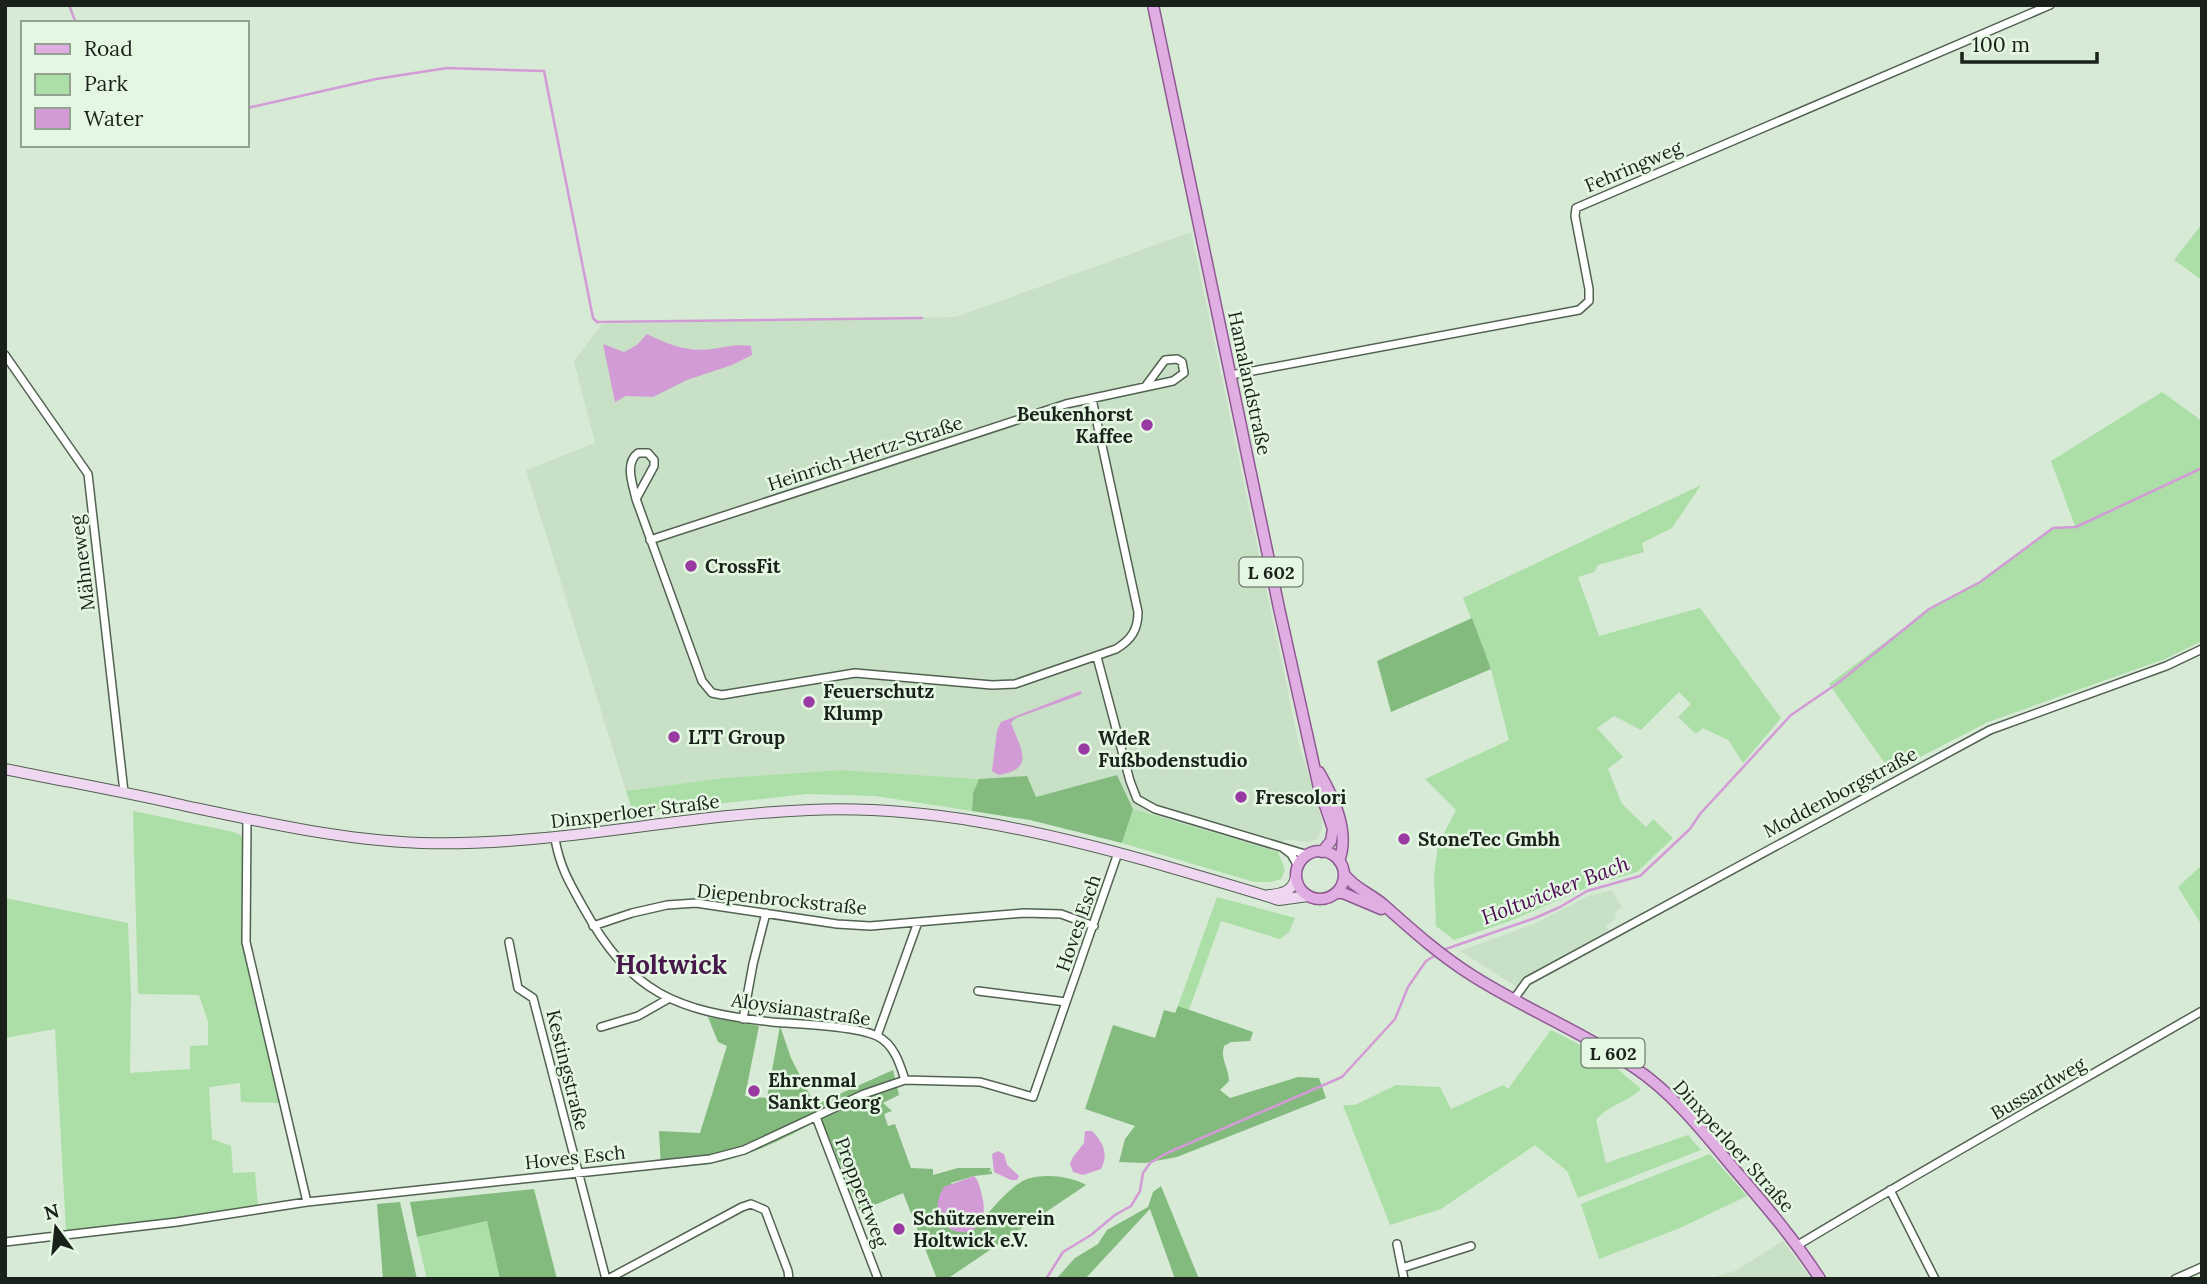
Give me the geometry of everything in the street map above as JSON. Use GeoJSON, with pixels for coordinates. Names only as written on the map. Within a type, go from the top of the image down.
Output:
{"type":"FeatureCollection","features":[{"type":"Feature","properties":{"kind":"main road","name":"Hamalandstraße"},"geometry":{"type":"LineString","coordinates":[[1153,5],[1279,608],[1319,788],[1332,829],[1331,841],[1322,852]]}},
{"type":"Feature","properties":{"kind":"main road","name":"Hamalandstraße"},"geometry":{"type":"LineString","coordinates":[[1316,767],[1344,832],[1339,861]]}},
{"type":"Feature","properties":{"kind":"main road","name":"Dinxperloer Straße"},"geometry":{"type":"LineString","coordinates":[[5,769],[247,819],[355,837],[417,843],[500,843],[555,839],[736,816],[807,810],[871,809],[976,820],[1080,842],[1279,900],[1308,896]]}},
{"type":"Feature","properties":{"kind":"main road"},"geometry":{"type":"LineString","coordinates":[[1265,896],[1288,891],[1295,884],[1297,871],[1308,855],[1322,852],[1339,861]]}},
{"type":"Feature","properties":{"kind":"main road","name":"L 602"},"geometry":{"type":"LineString","coordinates":[[1339,861],[1344,874]]}},
{"type":"Feature","properties":{"kind":"main road"},"geometry":{"type":"LineString","coordinates":[[1297,871],[1302,891],[1308,896]]}},
{"type":"Feature","properties":{"kind":"main road","name":"Dinxperloer Straße"},"geometry":{"type":"LineString","coordinates":[[1344,874],[1355,886],[1382,903],[1446,958],[1514,999],[1586,1036],[1637,1069],[1662,1090],[1716,1147],[1798,1245],[1820,1279]]}},
{"type":"Feature","properties":{"kind":"main road"},"geometry":{"type":"LineString","coordinates":[[1336,892],[1341,887],[1344,874]]}},
{"type":"Feature","properties":{"kind":"main road","name":"Dinxperloer Straße"},"geometry":{"type":"LineString","coordinates":[[1336,892],[1343,892],[1396,916]]}},
{"type":"Feature","properties":{"kind":"main road","name":"L 602"},"geometry":{"type":"LineString","coordinates":[[1308,896],[1320,899],[1336,892]]}},
{"type":"Feature","properties":{"kind":"street","name":"Fehringweg"},"geometry":{"type":"LineString","coordinates":[[1231,375],[1579,310],[1589,301],[1589,289],[1574,216],[1576,208],[2050,5]]}},
{"type":"Feature","properties":{"kind":"street","name":"Mähneweg"},"geometry":{"type":"LineString","coordinates":[[5,355],[88,474],[124,792]]}},
{"type":"Feature","properties":{"kind":"street","name":"Heinrich-Hertz-Straße"},"geometry":{"type":"LineString","coordinates":[[650,540],[1066,404],[1145,387],[1179,377],[1184,373],[1182,362],[1177,359],[1165,360],[1145,387]]}},
{"type":"Feature","properties":{"kind":"street"},"geometry":{"type":"LineString","coordinates":[[636,499],[654,466],[654,460],[648,453],[638,453],[631,460],[636,499],[708,691],[722,695],[855,673],[992,685],[1015,684],[1097,657],[1127,643],[1137,627],[1138,619],[1092,399]]}},
{"type":"Feature","properties":{"kind":"street","name":"Moddenborgstraße"},"geometry":{"type":"LineString","coordinates":[[1514,999],[1527,981],[1990,730],[2166,666],[2202,649]]}},
{"type":"Feature","properties":{"kind":"street"},"geometry":{"type":"LineString","coordinates":[[1097,657],[1137,799],[1155,809],[1308,855]]}},
{"type":"Feature","properties":{"kind":"street"},"geometry":{"type":"LineString","coordinates":[[247,819],[246,942],[307,1202]]}},
{"type":"Feature","properties":{"kind":"street","name":"Aloysianastraße"},"geometry":{"type":"LineString","coordinates":[[555,839],[559,864],[593,926],[612,954],[642,982],[668,999],[695,1009],[877,1036],[888,1044],[900,1062],[905,1080]]}},
{"type":"Feature","properties":{"kind":"street"},"geometry":{"type":"LineString","coordinates":[[1279,845],[1292,854],[1297,871]]}},
{"type":"Feature","properties":{"kind":"street","name":"Hoves Esch"},"geometry":{"type":"LineString","coordinates":[[5,1242],[177,1222],[307,1202],[710,1159],[744,1150],[864,1094],[905,1080],[947,1079],[980,1082],[1032,1097],[1118,853]]}},
{"type":"Feature","properties":{"kind":"street","name":"Diepenbrockstraße"},"geometry":{"type":"LineString","coordinates":[[593,926],[667,905],[712,904],[837,924],[870,926],[1024,913],[1061,914],[1094,926]]}},
{"type":"Feature","properties":{"kind":"street"},"geometry":{"type":"LineString","coordinates":[[743,1018],[752,964],[766,913]]}},
{"type":"Feature","properties":{"kind":"street"},"geometry":{"type":"LineString","coordinates":[[877,1036],[918,922]]}},
{"type":"Feature","properties":{"kind":"street","name":"Kestingstraße"},"geometry":{"type":"LineString","coordinates":[[509,942],[518,988],[533,998],[607,1279]]}},
{"type":"Feature","properties":{"kind":"street","name":"Hoves Esch"},"geometry":{"type":"LineString","coordinates":[[978,990],[1066,1002]]}},
{"type":"Feature","properties":{"kind":"street"},"geometry":{"type":"LineString","coordinates":[[601,1027],[638,1016],[668,999]]}},
{"type":"Feature","properties":{"kind":"street","name":"Bussardweg"},"geometry":{"type":"LineString","coordinates":[[1798,1245],[2202,1011]]}},
{"type":"Feature","properties":{"kind":"street","name":"Proppertweg"},"geometry":{"type":"LineString","coordinates":[[816,1117],[878,1279]]}},
{"type":"Feature","properties":{"kind":"street"},"geometry":{"type":"LineString","coordinates":[[1889,1190],[1935,1279]]}},
{"type":"Feature","properties":{"kind":"street"},"geometry":{"type":"LineString","coordinates":[[607,1279],[741,1207],[751,1205],[765,1210],[789,1279]]}},
{"type":"Feature","properties":{"kind":"street"},"geometry":{"type":"LineString","coordinates":[[1397,1244],[1404,1279]]}},
{"type":"Feature","properties":{"kind":"street"},"geometry":{"type":"LineString","coordinates":[[1402,1268],[1471,1246]]}},
{"type":"Feature","properties":{"kind":"street"},"geometry":{"type":"LineString","coordinates":[[2175,1279],[2202,1267]]}},
{"type":"Feature","properties":{"kind":"shaded area"},"geometry":{"type":"Polygon","coordinates":[[[1191,232],[1298,740],[1322,821],[1322,829],[1316,840],[1308,842],[1285,839],[1278,852],[1133,809],[1117,775],[1036,797],[1026,776],[979,779],[841,770],[724,778],[626,791],[526,470],[595,443],[574,361],[602,324],[956,317],[1191,232]]]}},
{"type":"Feature","properties":{"kind":"shaded area"},"geometry":{"type":"Polygon","coordinates":[[[1612,890],[1622,907],[1614,913],[1617,918],[1606,925],[1609,931],[1525,978],[1517,987],[1460,951],[1536,923],[1588,896],[1612,890]]]}},
{"type":"Feature","properties":{"kind":"shaded area"},"geometry":{"type":"Polygon","coordinates":[[[1783,1241],[1811,1279],[1708,1279],[1735,1271],[1783,1241]]]}},
{"type":"Feature","properties":{"kind":"green space"},"geometry":{"type":"Polygon","coordinates":[[[2202,224],[2202,280],[2174,260],[2202,224]]]}},
{"type":"Feature","properties":{"kind":"green space"},"geometry":{"type":"Polygon","coordinates":[[[2162,392],[2202,421],[2202,641],[2165,659],[1988,722],[1891,772],[1829,684],[1931,608],[1980,582],[2053,528],[2075,526],[2051,461],[2162,392]]]}},
{"type":"Feature","properties":{"kind":"green space"},"geometry":{"type":"Polygon","coordinates":[[[1701,485],[1672,528],[1642,543],[1644,552],[1598,565],[1594,572],[1578,577],[1599,636],[1700,608],[1781,718],[1743,763],[1728,740],[1703,728],[1696,734],[1678,717],[1691,704],[1679,692],[1641,730],[1614,716],[1597,728],[1623,757],[1608,769],[1622,804],[1646,827],[1653,819],[1673,838],[1637,872],[1593,885],[1510,921],[1454,940],[1436,926],[1434,875],[1438,845],[1456,810],[1425,779],[1509,740],[1491,669],[1463,598],[1701,485]]]}},
{"type":"Feature","properties":{"kind":"green space"},"geometry":{"type":"Polygon","coordinates":[[[1472,618],[1491,669],[1391,712],[1377,661],[1472,618]]]}},
{"type":"Feature","properties":{"kind":"green space"},"geometry":{"type":"Polygon","coordinates":[[[841,770],[979,779],[973,793],[972,811],[875,796],[807,794],[633,813],[626,791],[724,778],[841,770]]]}},
{"type":"Feature","properties":{"kind":"green space"},"geometry":{"type":"Polygon","coordinates":[[[1117,775],[1133,809],[1122,843],[1030,820],[972,811],[973,793],[979,779],[1027,776],[1036,797],[1117,775]]]}},
{"type":"Feature","properties":{"kind":"green space"},"geometry":{"type":"Polygon","coordinates":[[[1133,809],[1278,852],[1285,870],[1281,879],[1254,882],[1122,843],[1133,809]]]}},
{"type":"Feature","properties":{"kind":"green space"},"geometry":{"type":"Polygon","coordinates":[[[133,811],[234,832],[242,836],[245,957],[280,1103],[241,1102],[240,1083],[209,1087],[212,1139],[231,1146],[233,1173],[255,1172],[258,1207],[66,1232],[55,1029],[5,1038],[5,898],[128,923],[130,1073],[190,1069],[190,1046],[208,1045],[208,1022],[199,995],[138,994],[133,811]]]}},
{"type":"Feature","properties":{"kind":"green space"},"geometry":{"type":"Polygon","coordinates":[[[2202,865],[2202,926],[2178,887],[2202,865]]]}},
{"type":"Feature","properties":{"kind":"green space"},"geometry":{"type":"Polygon","coordinates":[[[1217,897],[1295,918],[1289,932],[1280,939],[1221,921],[1189,1010],[1178,1006],[1217,897]]]}},
{"type":"Feature","properties":{"kind":"green space"},"geometry":{"type":"Polygon","coordinates":[[[1178,1006],[1253,1032],[1250,1041],[1231,1042],[1224,1046],[1223,1056],[1229,1081],[1220,1090],[1230,1098],[1298,1077],[1319,1078],[1326,1098],[1177,1157],[1145,1163],[1119,1162],[1125,1139],[1135,1126],[1085,1109],[1113,1025],[1155,1038],[1164,1010],[1175,1013],[1178,1006]]]}},
{"type":"Feature","properties":{"kind":"green space"},"geometry":{"type":"Polygon","coordinates":[[[708,1017],[759,1026],[745,1096],[767,1098],[780,1026],[791,1058],[815,1105],[893,1070],[899,1095],[883,1103],[892,1111],[884,1114],[888,1126],[895,1124],[911,1168],[933,1169],[933,1175],[958,1168],[991,1168],[989,1172],[992,1171],[992,1174],[951,1183],[976,1228],[1007,1193],[1027,1179],[1057,1176],[1086,1185],[947,1279],[937,1279],[903,1193],[860,1211],[821,1119],[739,1157],[710,1164],[661,1169],[659,1131],[700,1133],[727,1046],[718,1042],[708,1017]]]}},
{"type":"Feature","properties":{"kind":"green space"},"geometry":{"type":"Polygon","coordinates":[[[1551,1030],[1602,1056],[1641,1089],[1596,1120],[1606,1163],[1688,1135],[1701,1150],[1578,1198],[1567,1171],[1535,1145],[1441,1209],[1390,1225],[1343,1105],[1355,1105],[1396,1085],[1440,1087],[1451,1109],[1503,1085],[1508,1089],[1551,1030]]]}},
{"type":"Feature","properties":{"kind":"green space"},"geometry":{"type":"Polygon","coordinates":[[[1710,1154],[1747,1196],[1680,1228],[1599,1259],[1581,1204],[1710,1154]]]}},
{"type":"Feature","properties":{"kind":"green space"},"geometry":{"type":"Polygon","coordinates":[[[1161,1186],[1199,1279],[1175,1279],[1150,1209],[1085,1279],[1056,1279],[1075,1258],[1098,1244],[1107,1230],[1148,1207],[1153,1192],[1161,1186]]]}},
{"type":"Feature","properties":{"kind":"green space"},"geometry":{"type":"Polygon","coordinates":[[[534,1189],[557,1279],[500,1279],[487,1221],[417,1237],[410,1202],[534,1189]]]}},
{"type":"Feature","properties":{"kind":"green space"},"geometry":{"type":"Polygon","coordinates":[[[400,1202],[417,1279],[383,1279],[377,1204],[400,1202]]]}},
{"type":"Feature","properties":{"kind":"green space"},"geometry":{"type":"Polygon","coordinates":[[[487,1221],[500,1279],[427,1279],[417,1237],[487,1221]]]}},
{"type":"Feature","properties":{"kind":"water"},"geometry":{"type":"Polygon","coordinates":[[[647,334],[686,348],[751,346],[752,355],[732,365],[687,380],[653,397],[626,396],[615,402],[603,344],[624,352],[637,345],[647,334]]]}},
{"type":"Feature","properties":{"kind":"water"},"geometry":{"type":"Polygon","coordinates":[[[1080,691],[1080,695],[1016,718],[1011,723],[1023,757],[1021,763],[1010,772],[998,775],[992,771],[997,731],[1001,722],[1080,691]]]}},
{"type":"Feature","properties":{"kind":"water"},"geometry":{"type":"Polygon","coordinates":[[[1085,1131],[1092,1131],[1099,1139],[1105,1158],[1101,1169],[1083,1175],[1073,1172],[1070,1164],[1084,1143],[1085,1131]]]}},
{"type":"Feature","properties":{"kind":"water"},"geometry":{"type":"Polygon","coordinates":[[[998,1151],[1004,1154],[1007,1165],[1019,1176],[1017,1180],[994,1172],[992,1154],[998,1151]]]}},
{"type":"Feature","properties":{"kind":"water"},"geometry":{"type":"Polygon","coordinates":[[[974,1176],[981,1190],[983,1214],[978,1226],[969,1232],[957,1232],[947,1227],[939,1217],[938,1204],[944,1187],[974,1176]]]}},
{"type":"Feature","properties":{"kind":"waterway"},"geometry":{"type":"LineString","coordinates":[[69,5],[75,21]]}},
{"type":"Feature","properties":{"kind":"waterway"},"geometry":{"type":"LineString","coordinates":[[248,108],[376,79],[447,68],[544,71],[593,318],[597,322],[922,318]]}},
{"type":"Feature","properties":{"kind":"waterway","name":"Holtwicker Bach"},"geometry":{"type":"LineString","coordinates":[[1443,950],[1535,918],[1587,891],[1640,876],[1690,829],[1700,814],[1791,715],[1838,683],[1929,609],[1980,582],[2053,528],[2076,527],[2202,468]]}},
{"type":"Feature","properties":{"kind":"waterway","name":"Holtwicker Bach"},"geometry":{"type":"LineString","coordinates":[[1046,1279],[1063,1252],[1131,1206],[1140,1191],[1143,1173],[1150,1163],[1167,1153],[1342,1077],[1395,1019],[1408,987],[1426,961],[1438,954]]}},
{"type":"Feature","properties":{"kind":"place","name":"Beukenhorst Kaffee"},"geometry":{"type":"Point","coordinates":[1147,425]}},
{"type":"Feature","properties":{"kind":"place","name":"CrossFit"},"geometry":{"type":"Point","coordinates":[691,566]}},
{"type":"Feature","properties":{"kind":"place","name":"Feuerschutz Klump"},"geometry":{"type":"Point","coordinates":[809,702]}},
{"type":"Feature","properties":{"kind":"place","name":"LTT Group"},"geometry":{"type":"Point","coordinates":[674,737]}},
{"type":"Feature","properties":{"kind":"place","name":"WdeR Fußbodenstudio"},"geometry":{"type":"Point","coordinates":[1084,749]}},
{"type":"Feature","properties":{"kind":"place","name":"Frescolori"},"geometry":{"type":"Point","coordinates":[1241,797]}},
{"type":"Feature","properties":{"kind":"place","name":"StoneTec Gmbh"},"geometry":{"type":"Point","coordinates":[1404,839]}},
{"type":"Feature","properties":{"kind":"place","name":"Ehrenmal Sankt Georg"},"geometry":{"type":"Point","coordinates":[754,1091]}},
{"type":"Feature","properties":{"kind":"place","name":"Schützenverein Holtwick e.V."},"geometry":{"type":"Point","coordinates":[899,1229]}},
{"type":"Feature","properties":{"kind":"district","name":"Holtwick"},"geometry":{"type":"Point","coordinates":[671,964]}}]}
